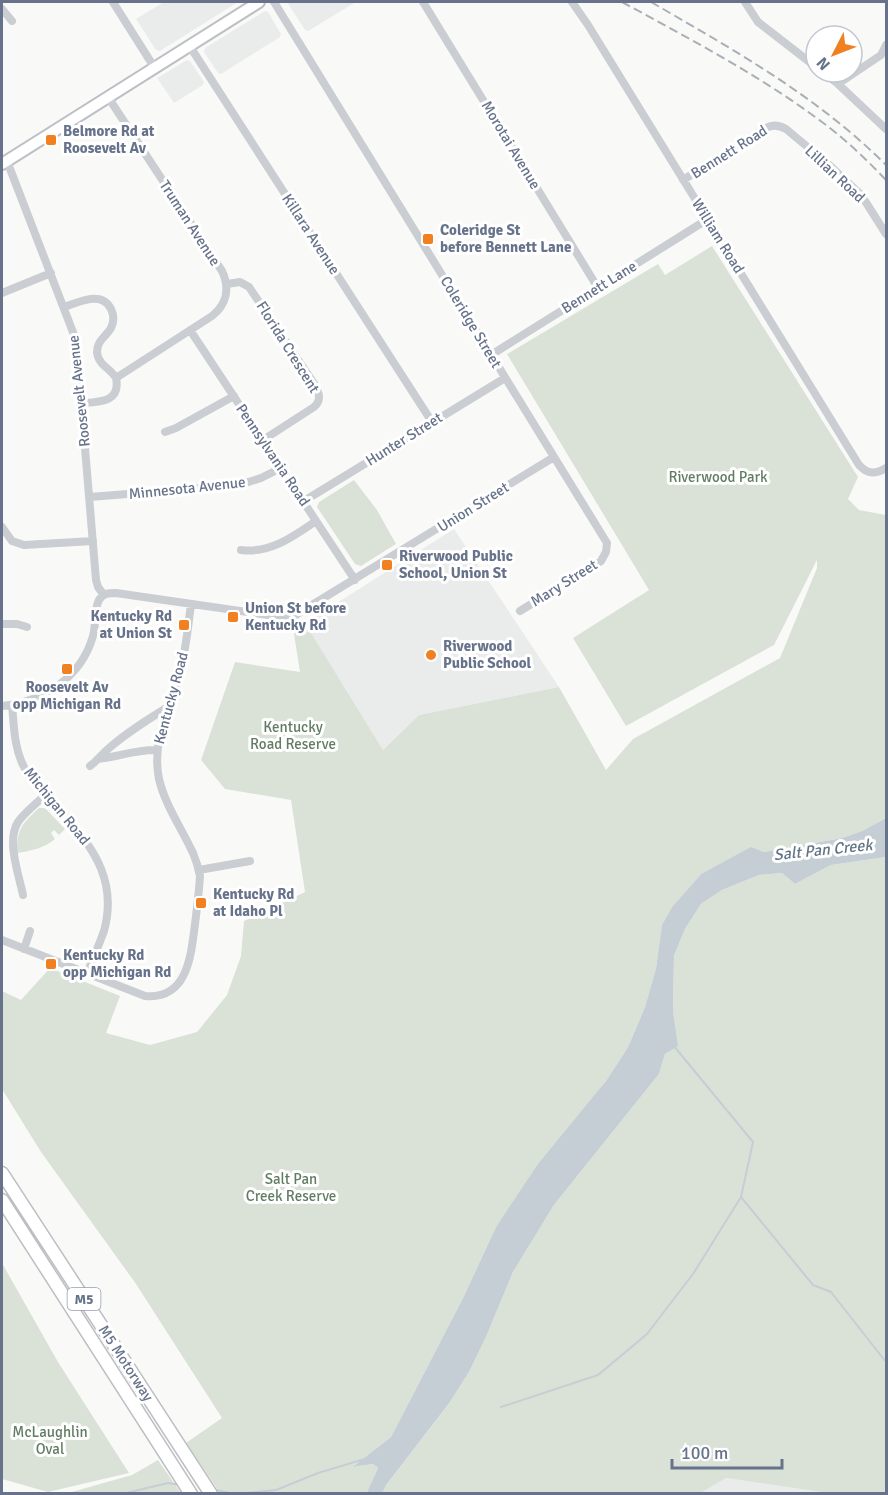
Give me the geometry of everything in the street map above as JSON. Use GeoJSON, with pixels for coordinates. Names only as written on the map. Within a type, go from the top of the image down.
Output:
{"type":"FeatureCollection","features":[{"type":"Feature","properties":{"kind":"highway","name":"M5 Motorway"},"geometry":{"type":"LineString","coordinates":[[2,1173],[211,1494]]}},
{"type":"Feature","properties":{"kind":"highway","name":"M5 Motorway"},"geometry":{"type":"LineString","coordinates":[[2,1200],[191,1494]]}},
{"type":"Feature","properties":{"kind":"main road"},"geometry":{"type":"LineString","coordinates":[[4,162],[259,2]]}},
{"type":"Feature","properties":{"kind":"street"},"geometry":{"type":"LineString","coordinates":[[113,2],[154,67]]}},
{"type":"Feature","properties":{"kind":"street","name":"Coleridge Street"},"geometry":{"type":"LineString","coordinates":[[274,2],[604,538],[606,552]]}},
{"type":"Feature","properties":{"kind":"street","name":"Morotai Avenue"},"geometry":{"type":"LineString","coordinates":[[423,2],[598,288]]}},
{"type":"Feature","properties":{"kind":"street","name":"William Road"},"geometry":{"type":"LineString","coordinates":[[572,2],[859,465],[864,471],[875,473],[886,468]]}},
{"type":"Feature","properties":{"kind":"street"},"geometry":{"type":"LineString","coordinates":[[757,2],[747,4],[758,22],[804,57]]}},
{"type":"Feature","properties":{"kind":"street"},"geometry":{"type":"LineString","coordinates":[[2,9],[12,21]]}},
{"type":"Feature","properties":{"kind":"street","name":"Killara Avenue"},"geometry":{"type":"LineString","coordinates":[[189,45],[432,422]]}},
{"type":"Feature","properties":{"kind":"street"},"geometry":{"type":"LineString","coordinates":[[864,66],[881,55],[886,45]]}},
{"type":"Feature","properties":{"kind":"street"},"geometry":{"type":"LineString","coordinates":[[838,84],[886,129]]}},
{"type":"Feature","properties":{"kind":"street","name":"Truman Avenue"},"geometry":{"type":"LineString","coordinates":[[82,404],[110,399],[116,392],[116,378],[213,316],[225,299],[227,284],[222,271],[108,97]]}},
{"type":"Feature","properties":{"kind":"street","name":"Bennett Road"},"geometry":{"type":"LineString","coordinates":[[683,180],[774,125]]}},
{"type":"Feature","properties":{"kind":"street","name":"Lillian Road"},"geometry":{"type":"LineString","coordinates":[[774,125],[786,129],[848,183],[867,204],[886,234]]}},
{"type":"Feature","properties":{"kind":"street","name":"Roosevelt Avenue"},"geometry":{"type":"LineString","coordinates":[[4,162],[51,273],[76,340],[96,580],[104,595]]}},
{"type":"Feature","properties":{"kind":"street","name":"Bennett Lane"},"geometry":{"type":"LineString","coordinates":[[491,355],[708,219]]}},
{"type":"Feature","properties":{"kind":"street"},"geometry":{"type":"LineString","coordinates":[[2,293],[51,273]]}},
{"type":"Feature","properties":{"kind":"street","name":"Florida Crescent"},"geometry":{"type":"LineString","coordinates":[[227,284],[240,282],[249,287],[315,385],[320,396],[314,407],[263,440]]}},
{"type":"Feature","properties":{"kind":"street"},"geometry":{"type":"LineString","coordinates":[[64,307],[92,298],[108,305],[113,315],[112,325],[99,343],[98,355],[102,364],[116,378]]}},
{"type":"Feature","properties":{"kind":"street","name":"Pennsylvania Road"},"geometry":{"type":"LineString","coordinates":[[190,330],[355,580]]}},
{"type":"Feature","properties":{"kind":"street","name":"Hunter Street"},"geometry":{"type":"LineString","coordinates":[[304,501],[505,378]]}},
{"type":"Feature","properties":{"kind":"street"},"geometry":{"type":"LineString","coordinates":[[165,432],[234,396]]}},
{"type":"Feature","properties":{"kind":"street","name":"Union Street"},"geometry":{"type":"LineString","coordinates":[[104,595],[116,593],[289,617],[355,580],[554,457]]}},
{"type":"Feature","properties":{"kind":"street","name":"Minnesota Avenue"},"geometry":{"type":"LineString","coordinates":[[90,497],[239,485],[281,468]]}},
{"type":"Feature","properties":{"kind":"street"},"geometry":{"type":"LineString","coordinates":[[75,543],[85,534],[91,517]]}},
{"type":"Feature","properties":{"kind":"street"},"geometry":{"type":"LineString","coordinates":[[242,550],[256,550],[276,545],[316,521]]}},
{"type":"Feature","properties":{"kind":"street"},"geometry":{"type":"LineString","coordinates":[[2,527],[8,537],[18,543],[32,545],[93,541]]}},
{"type":"Feature","properties":{"kind":"street","name":"Mary Street"},"geometry":{"type":"LineString","coordinates":[[520,611],[601,561],[606,552]]}},
{"type":"Feature","properties":{"kind":"street"},"geometry":{"type":"LineString","coordinates":[[2,706],[29,701],[46,694],[72,673],[83,659],[92,640],[98,602],[104,595]]}},
{"type":"Feature","properties":{"kind":"street","name":"Kentucky Road"},"geometry":{"type":"LineString","coordinates":[[2,940],[145,996],[160,996],[173,989],[182,978],[192,951],[199,870],[162,790],[157,750],[160,732],[180,671],[191,604]]}},
{"type":"Feature","properties":{"kind":"street"},"geometry":{"type":"LineString","coordinates":[[2,624],[27,627]]}},
{"type":"Feature","properties":{"kind":"street","name":"Michigan Road"},"geometry":{"type":"LineString","coordinates":[[12,705],[15,741],[20,759],[29,776],[84,838],[103,873],[108,906],[104,929],[87,974]]}},
{"type":"Feature","properties":{"kind":"street"},"geometry":{"type":"LineString","coordinates":[[90,765],[108,749],[168,707]]}},
{"type":"Feature","properties":{"kind":"street"},"geometry":{"type":"LineString","coordinates":[[98,759],[145,750],[157,750]]}},
{"type":"Feature","properties":{"kind":"street"},"geometry":{"type":"LineString","coordinates":[[23,895],[14,851],[15,829],[22,817],[45,795]]}},
{"type":"Feature","properties":{"kind":"street"},"geometry":{"type":"LineString","coordinates":[[199,870],[250,861]]}},
{"type":"Feature","properties":{"kind":"street"},"geometry":{"type":"LineString","coordinates":[[24,948],[30,931]]}},
{"type":"Feature","properties":{"kind":"shaded area"},"geometry":{"type":"Polygon","coordinates":[[[164,2],[238,2],[160,51],[156,50],[136,19],[164,2]]]}},
{"type":"Feature","properties":{"kind":"shaded area"},"geometry":{"type":"Polygon","coordinates":[[[287,2],[356,2],[308,31],[305,30],[287,2]]]}},
{"type":"Feature","properties":{"kind":"shaded area"},"geometry":{"type":"Polygon","coordinates":[[[265,11],[268,12],[281,34],[280,37],[221,74],[218,73],[204,52],[205,48],[265,11]]]}},
{"type":"Feature","properties":{"kind":"shaded area"},"geometry":{"type":"Polygon","coordinates":[[[187,60],[204,82],[203,85],[174,103],[157,78],[187,60]]]}},
{"type":"Feature","properties":{"kind":"shaded area","name":"Riverwood Public School"},"geometry":{"type":"Polygon","coordinates":[[[454,529],[559,687],[419,715],[383,750],[305,623],[454,529]]]}},
{"type":"Feature","properties":{"kind":"shaded area"},"geometry":{"type":"Polygon","coordinates":[[[726,1478],[827,1493],[699,1494],[726,1478]]]}},
{"type":"Feature","properties":{"kind":"green space"},"geometry":{"type":"Polygon","coordinates":[[[712,246],[858,477],[848,499],[859,510],[886,515],[886,818],[862,831],[842,838],[764,852],[751,848],[701,874],[672,907],[662,926],[656,968],[645,1007],[628,1047],[606,1081],[496,1227],[463,1298],[391,1437],[355,1467],[373,1464],[385,1473],[385,1487],[450,1402],[469,1372],[513,1272],[554,1205],[659,1074],[665,1054],[677,1046],[673,1011],[674,956],[685,929],[701,904],[722,890],[759,875],[782,873],[795,884],[831,865],[886,857],[886,1493],[827,1493],[726,1478],[699,1494],[220,1493],[186,1443],[222,1418],[136,1284],[41,1152],[2,1089],[2,991],[21,1000],[50,968],[120,996],[106,1033],[150,1045],[197,1032],[227,995],[241,956],[244,921],[305,892],[291,800],[225,789],[201,760],[235,662],[300,672],[293,628],[305,623],[383,750],[419,715],[559,687],[606,770],[633,739],[780,658],[817,568],[817,560],[774,645],[626,726],[573,638],[649,590],[507,354],[658,264],[665,275],[712,246]]]}},
{"type":"Feature","properties":{"kind":"green space"},"geometry":{"type":"Polygon","coordinates":[[[354,480],[377,510],[396,544],[361,566],[355,564],[317,507],[319,502],[354,480]]]}},
{"type":"Feature","properties":{"kind":"green space"},"geometry":{"type":"Polygon","coordinates":[[[39,808],[45,808],[65,829],[59,835],[54,830],[51,833],[55,839],[47,845],[17,853],[19,832],[28,818],[39,808]]]}},
{"type":"Feature","properties":{"kind":"green space","name":"McLaughlin Oval"},"geometry":{"type":"Polygon","coordinates":[[[2,1263],[58,1362],[129,1473],[48,1492],[2,1479],[2,1263]]]}},
{"type":"Feature","properties":{"kind":"green space"},"geometry":{"type":"Polygon","coordinates":[[[158,1460],[181,1493],[68,1493],[132,1475],[158,1460]]]}},
{"type":"Feature","properties":{"kind":"water"},"geometry":{"type":"Polygon","coordinates":[[[886,818],[886,857],[831,865],[795,884],[782,873],[759,875],[722,890],[701,904],[685,929],[674,956],[673,1011],[678,1046],[665,1054],[659,1074],[554,1205],[513,1272],[469,1372],[450,1402],[384,1488],[385,1473],[373,1464],[353,1467],[391,1437],[463,1298],[496,1227],[538,1164],[606,1081],[628,1047],[645,1007],[656,968],[662,925],[672,907],[701,874],[751,847],[764,852],[842,838],[862,831],[886,818]]]}},
{"type":"Feature","properties":{"kind":"waterway"},"geometry":{"type":"LineString","coordinates":[[501,1407],[598,1375],[647,1334],[693,1274],[741,1197],[753,1142],[673,1045]]}},
{"type":"Feature","properties":{"kind":"waterway"},"geometry":{"type":"LineString","coordinates":[[741,1197],[813,1285],[831,1292],[886,1362]]}},
{"type":"Feature","properties":{"kind":"waterway","name":"Salt Pan Creek"},"geometry":{"type":"LineString","coordinates":[[374,1494],[391,1457]]}},
{"type":"Feature","properties":{"kind":"waterway"},"geometry":{"type":"LineString","coordinates":[[236,1494],[276,1490],[318,1473],[368,1458]]}},
{"type":"Feature","properties":{"kind":"waterway"},"geometry":{"type":"LineString","coordinates":[[122,1494],[168,1483],[180,1485]]}},
{"type":"Feature","properties":{"kind":"waterway"},"geometry":{"type":"LineString","coordinates":[[216,1490],[234,1494]]}},
{"type":"Feature","properties":{"kind":"railway"},"geometry":{"type":"LineString","coordinates":[[622,2],[724,58],[798,105],[839,135],[886,180]]}},
{"type":"Feature","properties":{"kind":"railway"},"geometry":{"type":"LineString","coordinates":[[651,2],[744,57],[804,96],[860,140],[886,165]]}},
{"type":"Feature","properties":{"kind":"place","name":"Belmore Rd at Roosevelt Av"},"geometry":{"type":"Point","coordinates":[51,140]}},
{"type":"Feature","properties":{"kind":"place","name":"Coleridge St before Bennett Lane"},"geometry":{"type":"Point","coordinates":[428,239]}},
{"type":"Feature","properties":{"kind":"place","name":"Riverwood Public School, Union St"},"geometry":{"type":"Point","coordinates":[387,565]}},
{"type":"Feature","properties":{"kind":"place","name":"Union St before Kentucky Rd"},"geometry":{"type":"Point","coordinates":[233,617]}},
{"type":"Feature","properties":{"kind":"place","name":"Kentucky Rd at Union St"},"geometry":{"type":"Point","coordinates":[184,625]}},
{"type":"Feature","properties":{"kind":"place","name":"Riverwood Public School"},"geometry":{"type":"Point","coordinates":[431,655]}},
{"type":"Feature","properties":{"kind":"place","name":"Roosevelt Av opp Michigan Rd"},"geometry":{"type":"Point","coordinates":[67,669]}},
{"type":"Feature","properties":{"kind":"place","name":"Kentucky Rd at Idaho Pl"},"geometry":{"type":"Point","coordinates":[201,903]}},
{"type":"Feature","properties":{"kind":"place","name":"Kentucky Rd opp Michigan Rd"},"geometry":{"type":"Point","coordinates":[51,964]}},
{"type":"Feature","properties":{"kind":"park label","name":"Riverwood Park"},"geometry":{"type":"Point","coordinates":[718,477]}},
{"type":"Feature","properties":{"kind":"park label","name":"Kentucky Road Reserve"},"geometry":{"type":"Point","coordinates":[293,736]}},
{"type":"Feature","properties":{"kind":"park label","name":"Salt Pan Creek Reserve"},"geometry":{"type":"Point","coordinates":[291,1188]}}]}
